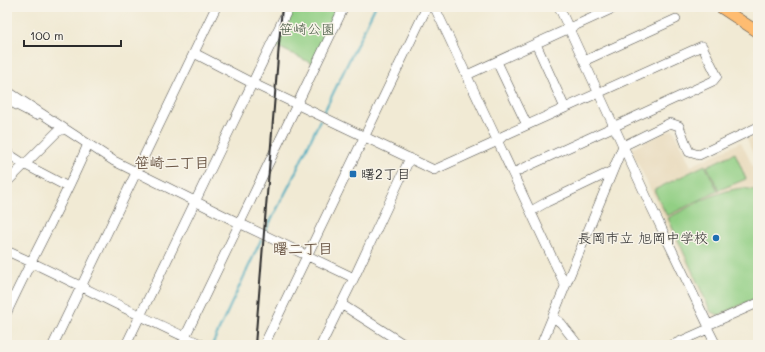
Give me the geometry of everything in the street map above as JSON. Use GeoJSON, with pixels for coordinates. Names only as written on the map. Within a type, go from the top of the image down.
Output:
{"type":"FeatureCollection","features":[{"type":"Feature","properties":{"kind":"main road"},"geometry":{"type":"LineString","coordinates":[[722,7],[758,32]]}},
{"type":"Feature","properties":{"kind":"street"},"geometry":{"type":"LineString","coordinates":[[53,345],[216,7]]}},
{"type":"Feature","properties":{"kind":"street"},"geometry":{"type":"LineString","coordinates":[[126,345],[289,7]]}},
{"type":"Feature","properties":{"kind":"street"},"geometry":{"type":"LineString","coordinates":[[183,341],[241,224],[344,7]]}},
{"type":"Feature","properties":{"kind":"street"},"geometry":{"type":"LineString","coordinates":[[264,345],[427,7]]}},
{"type":"Feature","properties":{"kind":"street"},"geometry":{"type":"LineString","coordinates":[[433,7],[436,10],[498,140],[565,285]]}},
{"type":"Feature","properties":{"kind":"street"},"geometry":{"type":"LineString","coordinates":[[559,7],[716,345]]}},
{"type":"Feature","properties":{"kind":"street"},"geometry":{"type":"LineString","coordinates":[[467,75],[616,7]]}},
{"type":"Feature","properties":{"kind":"street"},"geometry":{"type":"LineString","coordinates":[[584,61],[676,19]]}},
{"type":"Feature","properties":{"kind":"street"},"geometry":{"type":"LineString","coordinates":[[536,44],[565,108]]}},
{"type":"Feature","properties":{"kind":"street"},"geometry":{"type":"LineString","coordinates":[[194,53],[252,83],[434,170],[498,140],[503,136],[702,46],[717,76],[713,81],[513,173]]}},
{"type":"Feature","properties":{"kind":"street"},"geometry":{"type":"LineString","coordinates":[[497,62],[527,125]]}},
{"type":"Feature","properties":{"kind":"street"},"geometry":{"type":"LineString","coordinates":[[7,91],[114,161],[354,278]]}},
{"type":"Feature","properties":{"kind":"street"},"geometry":{"type":"LineString","coordinates":[[7,100],[43,119],[56,122]]}},
{"type":"Feature","properties":{"kind":"street"},"geometry":{"type":"LineString","coordinates":[[541,345],[623,146],[670,123],[679,126],[690,152],[699,155],[758,127]]}},
{"type":"Feature","properties":{"kind":"street"},"geometry":{"type":"LineString","coordinates":[[7,182],[57,132],[64,129]]}},
{"type":"Feature","properties":{"kind":"street"},"geometry":{"type":"LineString","coordinates":[[7,312],[10,297],[31,261],[88,144]]}},
{"type":"Feature","properties":{"kind":"street"},"geometry":{"type":"LineString","coordinates":[[7,154],[68,187]]}},
{"type":"Feature","properties":{"kind":"street"},"geometry":{"type":"LineString","coordinates":[[321,345],[410,158]]}},
{"type":"Feature","properties":{"kind":"street"},"geometry":{"type":"LineString","coordinates":[[531,211],[612,171]]}},
{"type":"Feature","properties":{"kind":"street"},"geometry":{"type":"LineString","coordinates":[[7,251],[31,261],[140,316],[183,341],[203,345]]}},
{"type":"Feature","properties":{"kind":"street"},"geometry":{"type":"LineString","coordinates":[[672,345],[758,303]]}},
{"type":"Feature","properties":{"kind":"street"},"geometry":{"type":"LineString","coordinates":[[341,304],[405,345]]}},
{"type":"Feature","properties":{"kind":"street"},"geometry":{"type":"LineString","coordinates":[[553,317],[561,323],[578,345]]}},
{"type":"Feature","properties":{"kind":"shaded area","name":"長岡市立 旭岡中学校"},"geometry":{"type":"Polygon","coordinates":[[[673,129],[691,166],[741,142],[758,177],[758,299],[713,320],[632,151],[633,148],[673,129]]]}},
{"type":"Feature","properties":{"kind":"shaded area"},"geometry":{"type":"Polygon","coordinates":[[[758,135],[758,164],[747,140],[758,135]]]}},
{"type":"Feature","properties":{"kind":"green space","name":"笹崎公園"},"geometry":{"type":"Polygon","coordinates":[[[294,7],[341,7],[313,64],[276,46],[294,7]]]}},
{"type":"Feature","properties":{"kind":"green space"},"geometry":{"type":"Polygon","coordinates":[[[735,153],[746,179],[719,190],[707,166],[735,153]]]}},
{"type":"Feature","properties":{"kind":"green space"},"geometry":{"type":"Polygon","coordinates":[[[705,165],[718,191],[667,216],[654,190],[705,165]]]}},
{"type":"Feature","properties":{"kind":"green space"},"geometry":{"type":"Polygon","coordinates":[[[744,188],[758,191],[758,297],[719,315],[711,312],[668,218],[714,195],[734,189],[744,188]]]}},
{"type":"Feature","properties":{"kind":"waterway"},"geometry":{"type":"LineString","coordinates":[[324,112],[375,7]]}},
{"type":"Feature","properties":{"kind":"waterway"},"geometry":{"type":"LineString","coordinates":[[266,230],[291,182],[320,120]]}},
{"type":"Feature","properties":{"kind":"waterway"},"geometry":{"type":"LineString","coordinates":[[212,345],[261,240]]}},
{"type":"Feature","properties":{"kind":"railway"},"geometry":{"type":"LineString","coordinates":[[255,345],[282,7]]}},
{"type":"Feature","properties":{"kind":"place","name":"曙2丁目"},"geometry":{"type":"Point","coordinates":[353,174]}},
{"type":"Feature","properties":{"kind":"place","name":"長岡市立 旭岡中学校"},"geometry":{"type":"Point","coordinates":[716,238]}},
{"type":"Feature","properties":{"kind":"district","name":"笹崎二丁目"},"geometry":{"type":"Point","coordinates":[172,163]}},
{"type":"Feature","properties":{"kind":"district","name":"曙二丁目"},"geometry":{"type":"Point","coordinates":[303,249]}}]}
